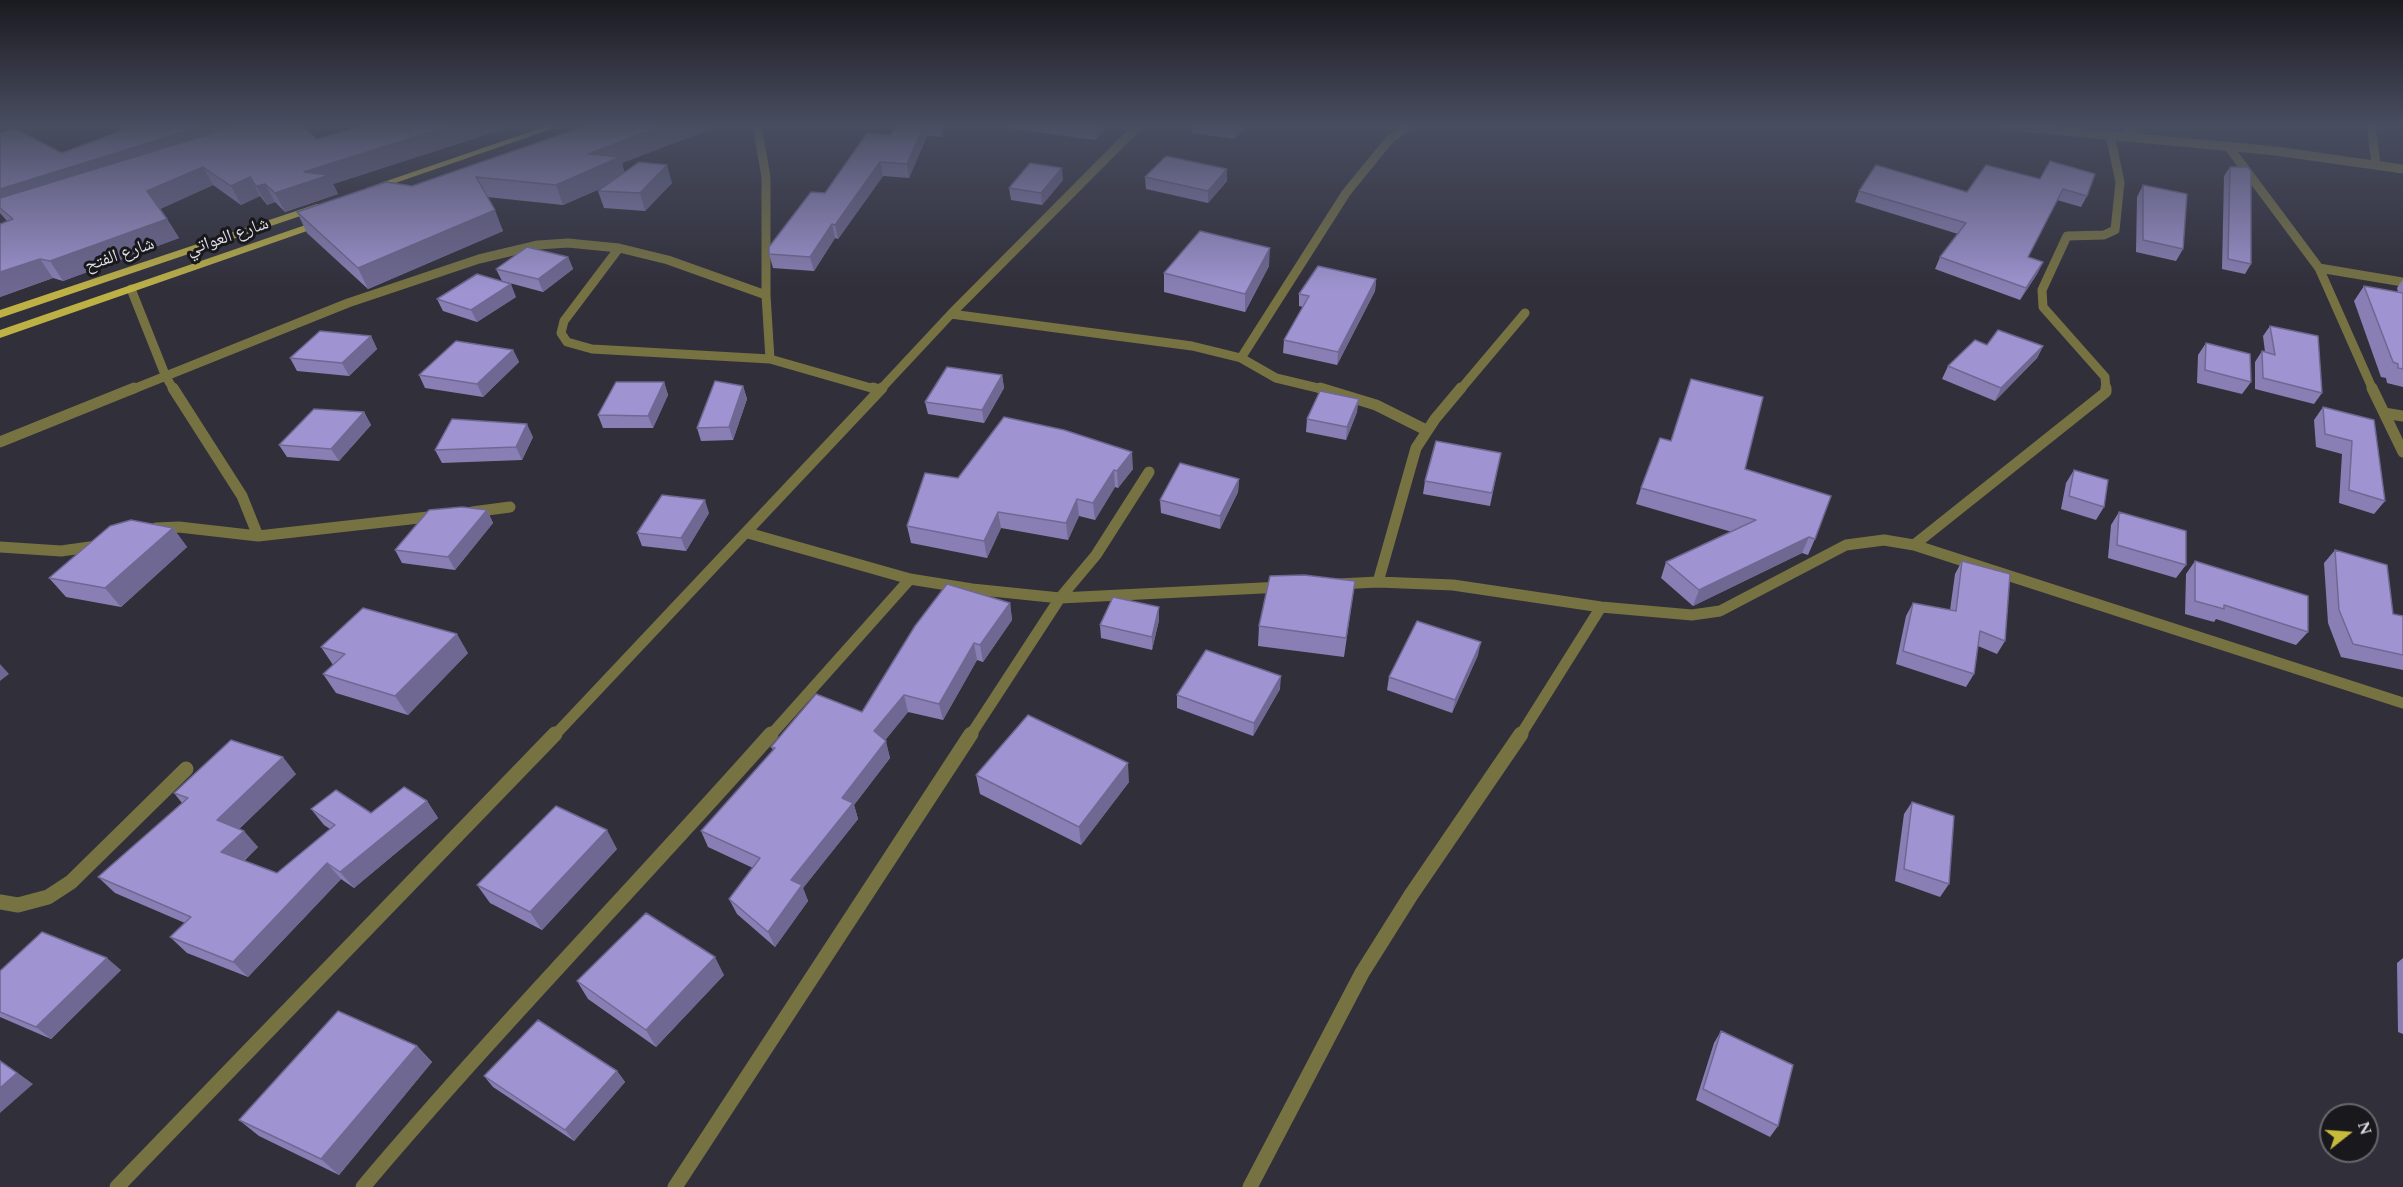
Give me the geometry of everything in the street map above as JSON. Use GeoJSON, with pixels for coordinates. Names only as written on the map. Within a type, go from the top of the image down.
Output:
{"type":"FeatureCollection","features":[{"type":"Feature","properties":{"kind":"main road"},"geometry":{"type":"LineString","coordinates":[[357,193],[394,180]]}},
{"type":"Feature","properties":{"kind":"main road","name":"شارع الفتح"},"geometry":{"type":"LineString","coordinates":[[0,314],[324,204]]}},
{"type":"Feature","properties":{"kind":"main road","name":"شارع العواتي"},"geometry":{"type":"LineString","coordinates":[[0,334],[333,219]]}},
{"type":"Feature","properties":{"kind":"street"},"geometry":{"type":"LineString","coordinates":[[766,180],[766,295],[770,359]]}},
{"type":"Feature","properties":{"kind":"street"},"geometry":{"type":"LineString","coordinates":[[117,1187],[748,533],[951,314],[1084,180]]}},
{"type":"Feature","properties":{"kind":"street"},"geometry":{"type":"LineString","coordinates":[[1241,358],[1357,180]]}},
{"type":"Feature","properties":{"kind":"street"},"geometry":{"type":"LineString","coordinates":[[1914,545],[2106,392],[2105,377],[2043,307],[2042,290],[2067,236],[2074,233],[2110,234],[2115,230],[2120,180]]}},
{"type":"Feature","properties":{"kind":"street"},"geometry":{"type":"LineString","coordinates":[[2254,180],[2319,268],[2403,452]]}},
{"type":"Feature","properties":{"kind":"street"},"geometry":{"type":"LineString","coordinates":[[0,442],[348,303],[479,259],[538,245],[568,243],[619,248],[668,260],[766,295]]}},
{"type":"Feature","properties":{"kind":"street"},"geometry":{"type":"LineString","coordinates":[[619,248],[564,321],[561,333],[567,342],[592,349],[770,359],[879,390]]}},
{"type":"Feature","properties":{"kind":"street"},"geometry":{"type":"LineString","coordinates":[[2319,268],[2403,282]]}},
{"type":"Feature","properties":{"kind":"street"},"geometry":{"type":"LineString","coordinates":[[131,289],[166,377],[242,496],[258,536]]}},
{"type":"Feature","properties":{"kind":"street"},"geometry":{"type":"LineString","coordinates":[[1378,582],[1416,448],[1426,430],[1525,313]]}},
{"type":"Feature","properties":{"kind":"street"},"geometry":{"type":"LineString","coordinates":[[951,314],[1160,340],[1241,358],[1276,378],[1344,394],[1377,405],[1426,430]]}},
{"type":"Feature","properties":{"kind":"street"},"geometry":{"type":"LineString","coordinates":[[2384,413],[2403,416]]}},
{"type":"Feature","properties":{"kind":"street"},"geometry":{"type":"LineString","coordinates":[[675,1187],[1060,598],[1096,555],[1149,472]]}},
{"type":"Feature","properties":{"kind":"street"},"geometry":{"type":"LineString","coordinates":[[145,530],[179,527],[258,536],[510,507]]}},
{"type":"Feature","properties":{"kind":"street"},"geometry":{"type":"LineString","coordinates":[[748,533],[910,579],[972,589],[1060,598],[1299,586]]}},
{"type":"Feature","properties":{"kind":"street"},"geometry":{"type":"LineString","coordinates":[[1322,585],[1378,582],[1453,585],[1601,607],[1692,615],[1720,611],[1846,545],[1884,540],[1914,545],[2403,703]]}},
{"type":"Feature","properties":{"kind":"street"},"geometry":{"type":"LineString","coordinates":[[0,547],[52,552],[80,551],[106,544]]}},
{"type":"Feature","properties":{"kind":"street"},"geometry":{"type":"LineString","coordinates":[[363,1187],[429,1109],[618,906],[910,579]]}},
{"type":"Feature","properties":{"kind":"street"},"geometry":{"type":"LineString","coordinates":[[1250,1187],[1362,973],[1526,727],[1601,607]]}},
{"type":"Feature","properties":{"kind":"street"},"geometry":{"type":"LineString","coordinates":[[0,902],[18,905],[48,897],[71,882],[186,769]]}},
{"type":"Feature","properties":{"kind":"building"},"geometry":{"type":"Polygon","coordinates":[[[0,180],[28,180],[0,189],[0,180]]]}},
{"type":"Feature","properties":{"kind":"building"},"geometry":{"type":"Polygon","coordinates":[[[58,180],[172,180],[147,191],[167,219],[50,261],[40,259],[0,272],[0,224],[13,219],[0,208],[0,198],[58,180]]]}},
{"type":"Feature","properties":{"kind":"building"},"geometry":{"type":"Polygon","coordinates":[[[223,180],[243,180],[231,186],[223,180]]]}},
{"type":"Feature","properties":{"kind":"building"},"geometry":{"type":"Polygon","coordinates":[[[252,180],[313,180],[275,193],[265,184],[256,186],[252,180]]]}},
{"type":"Feature","properties":{"kind":"building"},"geometry":{"type":"Polygon","coordinates":[[[428,180],[478,180],[495,210],[358,268],[297,212],[386,182],[412,186],[428,180]]]}},
{"type":"Feature","properties":{"kind":"building"},"geometry":{"type":"Polygon","coordinates":[[[510,180],[567,180],[556,185],[510,180]]]}},
{"type":"Feature","properties":{"kind":"building"},"geometry":{"type":"Polygon","coordinates":[[[613,180],[652,180],[640,193],[598,191],[613,180]]]}},
{"type":"Feature","properties":{"kind":"building"},"geometry":{"type":"Polygon","coordinates":[[[834,180],[867,180],[835,225],[832,224],[810,257],[769,254],[769,247],[811,192],[825,193],[834,180]]]}},
{"type":"Feature","properties":{"kind":"building"},"geometry":{"type":"Polygon","coordinates":[[[1015,180],[1052,180],[1041,193],[1009,188],[1015,180]]]}},
{"type":"Feature","properties":{"kind":"building"},"geometry":{"type":"Polygon","coordinates":[[[1160,180],[1217,180],[1208,191],[1160,180]]]}},
{"type":"Feature","properties":{"kind":"building"},"geometry":{"type":"Polygon","coordinates":[[[1866,180],[1928,180],[1967,192],[1975,180],[2093,180],[2087,196],[2063,189],[2028,257],[2043,262],[2026,288],[1940,257],[1966,223],[1859,191],[1866,180]]]}},
{"type":"Feature","properties":{"kind":"building"},"geometry":{"type":"Polygon","coordinates":[[[2230,180],[2251,180],[2251,264],[2228,259],[2230,180]]]}},
{"type":"Feature","properties":{"kind":"building"},"geometry":{"type":"Polygon","coordinates":[[[2143,185],[2187,194],[2183,249],[2143,240],[2143,185]]]}},
{"type":"Feature","properties":{"kind":"building"},"geometry":{"type":"Polygon","coordinates":[[[1200,231],[1270,248],[1245,294],[1164,273],[1200,231]]]}},
{"type":"Feature","properties":{"kind":"building"},"geometry":{"type":"Polygon","coordinates":[[[527,247],[568,257],[538,279],[496,269],[527,247]]]}},
{"type":"Feature","properties":{"kind":"building"},"geometry":{"type":"Polygon","coordinates":[[[1318,266],[1376,279],[1338,352],[1284,340],[1309,296],[1299,294],[1318,266]]]}},
{"type":"Feature","properties":{"kind":"building"},"geometry":{"type":"Polygon","coordinates":[[[477,274],[511,284],[471,310],[437,299],[477,274]]]}},
{"type":"Feature","properties":{"kind":"building"},"geometry":{"type":"Polygon","coordinates":[[[2364,286],[2403,293],[2403,369],[2398,368],[2398,364],[2393,362],[2364,286]]]}},
{"type":"Feature","properties":{"kind":"building"},"geometry":{"type":"Polygon","coordinates":[[[2270,326],[2318,336],[2322,393],[2263,378],[2262,351],[2275,355],[2270,326]]]}},
{"type":"Feature","properties":{"kind":"building"},"geometry":{"type":"Polygon","coordinates":[[[1998,330],[2043,346],[2001,388],[1948,366],[1975,340],[1987,345],[1998,330]]]}},
{"type":"Feature","properties":{"kind":"building"},"geometry":{"type":"Polygon","coordinates":[[[320,331],[371,336],[342,363],[290,358],[320,331]]]}},
{"type":"Feature","properties":{"kind":"building"},"geometry":{"type":"Polygon","coordinates":[[[456,341],[513,350],[477,384],[419,375],[456,341]]]}},
{"type":"Feature","properties":{"kind":"building"},"geometry":{"type":"Polygon","coordinates":[[[2206,343],[2250,354],[2251,382],[2205,370],[2206,343]]]}},
{"type":"Feature","properties":{"kind":"building"},"geometry":{"type":"Polygon","coordinates":[[[947,367],[1002,375],[982,410],[925,402],[947,367]]]}},
{"type":"Feature","properties":{"kind":"building"},"geometry":{"type":"Polygon","coordinates":[[[1691,379],[1763,397],[1745,469],[1831,496],[1815,539],[1809,537],[1699,590],[1666,562],[1756,520],[1641,488],[1660,438],[1671,441],[1691,379]]]}},
{"type":"Feature","properties":{"kind":"building"},"geometry":{"type":"Polygon","coordinates":[[[715,381],[743,386],[729,427],[697,428],[715,381]]]}},
{"type":"Feature","properties":{"kind":"building"},"geometry":{"type":"Polygon","coordinates":[[[616,382],[664,382],[648,416],[598,415],[616,382]]]}},
{"type":"Feature","properties":{"kind":"building"},"geometry":{"type":"Polygon","coordinates":[[[1320,391],[1359,399],[1347,427],[1307,419],[1320,391]]]}},
{"type":"Feature","properties":{"kind":"building"},"geometry":{"type":"Polygon","coordinates":[[[2323,407],[2374,420],[2385,501],[2349,490],[2352,441],[2325,434],[2323,407]]]}},
{"type":"Feature","properties":{"kind":"building"},"geometry":{"type":"Polygon","coordinates":[[[314,409],[364,412],[331,449],[279,445],[314,409]]]}},
{"type":"Feature","properties":{"kind":"building"},"geometry":{"type":"Polygon","coordinates":[[[1004,417],[1064,430],[1132,452],[1117,471],[1114,470],[1093,503],[1077,499],[1066,523],[998,512],[984,541],[907,526],[925,473],[958,478],[1004,417]]]}},
{"type":"Feature","properties":{"kind":"building"},"geometry":{"type":"Polygon","coordinates":[[[452,419],[527,424],[516,447],[435,450],[452,419]]]}},
{"type":"Feature","properties":{"kind":"building"},"geometry":{"type":"Polygon","coordinates":[[[1436,441],[1501,453],[1492,493],[1425,481],[1436,441]]]}},
{"type":"Feature","properties":{"kind":"building"},"geometry":{"type":"Polygon","coordinates":[[[1180,463],[1239,479],[1220,516],[1160,500],[1180,463]]]}},
{"type":"Feature","properties":{"kind":"building"},"geometry":{"type":"Polygon","coordinates":[[[2074,470],[2108,480],[2104,507],[2069,496],[2074,470]]]}},
{"type":"Feature","properties":{"kind":"building"},"geometry":{"type":"Polygon","coordinates":[[[662,495],[705,500],[681,538],[637,533],[662,495]]]}},
{"type":"Feature","properties":{"kind":"building"},"geometry":{"type":"Polygon","coordinates":[[[462,507],[487,510],[448,557],[395,550],[429,510],[462,507]]]}},
{"type":"Feature","properties":{"kind":"building"},"geometry":{"type":"Polygon","coordinates":[[[2119,512],[2186,531],[2186,565],[2117,545],[2119,512]]]}},
{"type":"Feature","properties":{"kind":"building"},"geometry":{"type":"Polygon","coordinates":[[[131,520],[173,528],[105,588],[49,578],[110,526],[131,520]]]}},
{"type":"Feature","properties":{"kind":"building"},"geometry":{"type":"Polygon","coordinates":[[[2335,550],[2387,565],[2393,614],[2403,616],[2403,655],[2353,644],[2339,610],[2335,550]]]}},
{"type":"Feature","properties":{"kind":"building"},"geometry":{"type":"Polygon","coordinates":[[[1962,561],[2010,574],[2005,641],[1980,631],[1974,674],[1903,651],[1913,603],[1956,611],[1962,561]]]}},
{"type":"Feature","properties":{"kind":"building"},"geometry":{"type":"Polygon","coordinates":[[[2195,561],[2308,596],[2308,632],[2224,605],[2224,609],[2195,601],[2195,561]]]}},
{"type":"Feature","properties":{"kind":"building"},"geometry":{"type":"Polygon","coordinates":[[[1304,575],[1355,581],[1346,638],[1259,626],[1270,576],[1304,575]]]}},
{"type":"Feature","properties":{"kind":"building"},"geometry":{"type":"Polygon","coordinates":[[[947,584],[1010,603],[980,645],[974,643],[939,704],[904,695],[874,731],[886,741],[842,798],[853,803],[791,880],[802,885],[768,932],[729,899],[760,858],[701,831],[775,748],[771,747],[816,694],[862,712],[915,626],[947,584]]]}},
{"type":"Feature","properties":{"kind":"building"},"geometry":{"type":"Polygon","coordinates":[[[1113,597],[1159,607],[1152,637],[1100,625],[1113,597]]]}},
{"type":"Feature","properties":{"kind":"building"},"geometry":{"type":"Polygon","coordinates":[[[363,608],[457,634],[395,696],[323,674],[345,654],[321,647],[363,608]]]}},
{"type":"Feature","properties":{"kind":"building"},"geometry":{"type":"Polygon","coordinates":[[[1417,621],[1481,642],[1455,700],[1389,677],[1417,621]]]}},
{"type":"Feature","properties":{"kind":"building"},"geometry":{"type":"Polygon","coordinates":[[[1206,650],[1281,676],[1254,723],[1177,695],[1206,650]]]}},
{"type":"Feature","properties":{"kind":"building"},"geometry":{"type":"Polygon","coordinates":[[[1028,715],[1128,763],[1079,827],[976,775],[1028,715]]]}},
{"type":"Feature","properties":{"kind":"building"},"geometry":{"type":"Polygon","coordinates":[[[231,740],[283,757],[217,820],[244,831],[221,852],[277,873],[335,825],[311,809],[336,790],[371,813],[404,787],[427,801],[340,872],[327,863],[233,962],[170,937],[191,917],[98,877],[188,798],[174,793],[231,740]]]}},
{"type":"Feature","properties":{"kind":"building"},"geometry":{"type":"Polygon","coordinates":[[[1912,802],[1954,816],[1949,884],[1904,869],[1912,802]]]}},
{"type":"Feature","properties":{"kind":"building"},"geometry":{"type":"Polygon","coordinates":[[[556,806],[607,830],[530,912],[477,885],[556,806]]]}},
{"type":"Feature","properties":{"kind":"building"},"geometry":{"type":"Polygon","coordinates":[[[646,913],[715,957],[646,1030],[577,981],[646,913]]]}},
{"type":"Feature","properties":{"kind":"building"},"geometry":{"type":"Polygon","coordinates":[[[42,932],[107,958],[36,1027],[0,1012],[0,971],[42,932]]]}},
{"type":"Feature","properties":{"kind":"building"},"geometry":{"type":"Polygon","coordinates":[[[338,1011],[417,1046],[321,1159],[239,1120],[338,1011]]]}},
{"type":"Feature","properties":{"kind":"building"},"geometry":{"type":"Polygon","coordinates":[[[538,1020],[617,1071],[565,1130],[484,1076],[538,1020]]]}},
{"type":"Feature","properties":{"kind":"building"},"geometry":{"type":"Polygon","coordinates":[[[1721,1031],[1793,1065],[1778,1126],[1703,1089],[1721,1031]]]}},
{"type":"Feature","properties":{"kind":"building"},"geometry":{"type":"Polygon","coordinates":[[[0,1061],[17,1073],[0,1088],[0,1061]]]}}]}
